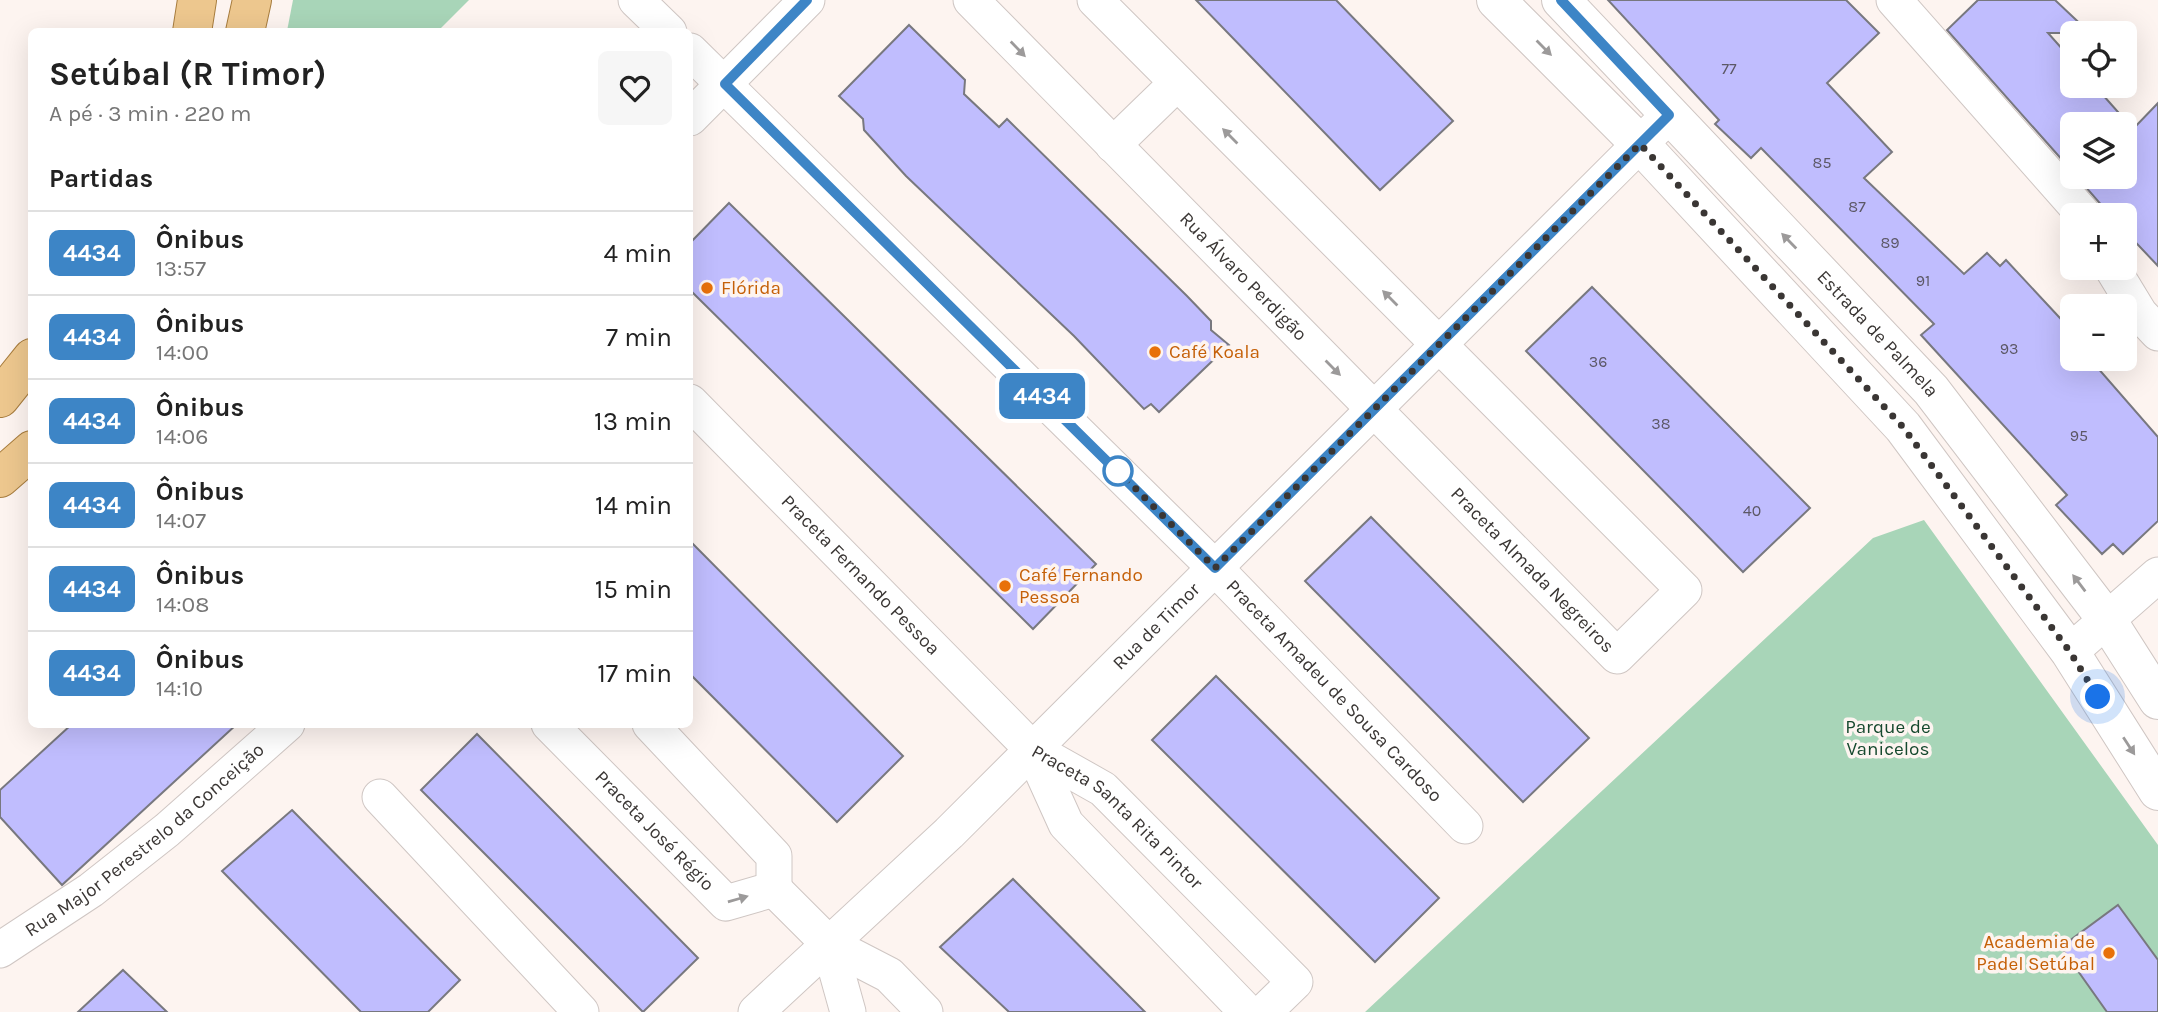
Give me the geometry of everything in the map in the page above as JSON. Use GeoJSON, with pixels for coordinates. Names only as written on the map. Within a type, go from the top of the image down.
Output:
{"type":"FeatureCollection","features":[{"type":"Feature","properties":{"kind":"main road"},"geometry":{"type":"LineString","coordinates":[[193,28],[197,0]]}},
{"type":"Feature","properties":{"kind":"main road"},"geometry":{"type":"LineString","coordinates":[[246,28],[253,0]]}},
{"type":"Feature","properties":{"kind":"main road"},"geometry":{"type":"LineString","coordinates":[[0,398],[28,363]]}},
{"type":"Feature","properties":{"kind":"main road"},"geometry":{"type":"LineString","coordinates":[[0,478],[28,454]]}},
{"type":"Feature","properties":{"kind":"street"},"geometry":{"type":"LineString","coordinates":[[636,0],[665,28]]}},
{"type":"Feature","properties":{"kind":"street"},"geometry":{"type":"LineString","coordinates":[[693,115],[807,0]]}},
{"type":"Feature","properties":{"kind":"street","name":"Rua Álvaro Perdigão"},"geometry":{"type":"LineString","coordinates":[[971,0],[1373,409]]}},
{"type":"Feature","properties":{"kind":"street"},"geometry":{"type":"LineString","coordinates":[[1095,0],[1438,346]]}},
{"type":"Feature","properties":{"kind":"street"},"geometry":{"type":"LineString","coordinates":[[1496,0],[1640,144],[1903,427],[2070,652],[2158,792]]}},
{"type":"Feature","properties":{"kind":"street","name":"Estrada de Palmela"},"geometry":{"type":"LineString","coordinates":[[1561,0],[1931,390],[2107,620],[2158,700]]}},
{"type":"Feature","properties":{"kind":"street"},"geometry":{"type":"LineString","coordinates":[[1894,0],[2073,203]]}},
{"type":"Feature","properties":{"kind":"street","name":"Praceta Amadeu de Sousa Cardoso"},"geometry":{"type":"LineString","coordinates":[[693,54],[1215,568],[1465,826]]}},
{"type":"Feature","properties":{"kind":"street"},"geometry":{"type":"LineString","coordinates":[[1113,145],[1177,83]]}},
{"type":"Feature","properties":{"kind":"street","name":"Rua de Timor"},"geometry":{"type":"LineString","coordinates":[[756,1012],[949,833],[1669,115]]}},
{"type":"Feature","properties":{"kind":"street"},"geometry":{"type":"LineString","coordinates":[[2119,280],[2140,314],[2158,333]]}},
{"type":"Feature","properties":{"kind":"street","name":"Praceta Almada Negreiros"},"geometry":{"type":"LineString","coordinates":[[1373,409],[1618,656],[1684,590],[1438,346]]}},
{"type":"Feature","properties":{"kind":"street","name":"Praceta Fernando Pessoa"},"geometry":{"type":"LineString","coordinates":[[693,405],[1031,749]]}},
{"type":"Feature","properties":{"kind":"street"},"geometry":{"type":"LineString","coordinates":[[2070,652],[2158,575]]}},
{"type":"Feature","properties":{"kind":"street","name":"Rua Major Perestrelo da Conceição"},"geometry":{"type":"LineString","coordinates":[[0,950],[91,890],[156,839],[282,728]]}},
{"type":"Feature","properties":{"kind":"street","name":"Praceta José Régio"},"geometry":{"type":"LineString","coordinates":[[553,728],[726,903],[774,889]]}},
{"type":"Feature","properties":{"kind":"street"},"geometry":{"type":"LineString","coordinates":[[654,728],[774,856],[774,889],[829,943],[889,975],[925,1012]]}},
{"type":"Feature","properties":{"kind":"street","name":"Praceta Santa Rita Pintor"},"geometry":{"type":"LineString","coordinates":[[1031,749],[1066,824],[1247,1012]]}},
{"type":"Feature","properties":{"kind":"street","name":"Praceta Santa Rita Pintor"},"geometry":{"type":"LineString","coordinates":[[1031,749],[1103,789],[1295,982],[1264,1012]]}},
{"type":"Feature","properties":{"kind":"street"},"geometry":{"type":"LineString","coordinates":[[380,797],[581,1012]]}},
{"type":"Feature","properties":{"kind":"street"},"geometry":{"type":"LineString","coordinates":[[829,943],[848,1012]]}},
{"type":"Feature","properties":{"kind":"green space"},"geometry":{"type":"Polygon","coordinates":[[[293,0],[469,0],[441,28],[288,28],[293,0]]]}},
{"type":"Feature","properties":{"kind":"green space","name":"Parque de Vanicelos"},"geometry":{"type":"Polygon","coordinates":[[[1924,520],[2158,845],[2158,960],[2118,905],[2061,947],[2107,1012],[1365,1012],[1873,538],[1924,520]]]}},
{"type":"Feature","properties":{"kind":"building"},"geometry":{"type":"Polygon","coordinates":[[[1196,0],[1336,0],[1453,121],[1380,190],[1196,0]]]}},
{"type":"Feature","properties":{"kind":"building"},"geometry":{"type":"Polygon","coordinates":[[[1608,0],[1846,0],[1879,33],[1827,83],[1892,152],[1864,178],[1964,274],[1987,253],[2000,266],[2006,260],[2060,318],[2060,371],[2100,371],[2158,437],[2158,521],[2123,554],[2113,544],[2102,554],[2056,505],[2067,495],[1921,335],[1934,324],[1761,148],[1751,158],[1715,124],[1719,120],[1608,0]]]}},
{"type":"Feature","properties":{"kind":"building"},"geometry":{"type":"Polygon","coordinates":[[[1978,0],[2055,0],[2077,21],[2060,21],[2060,33],[2048,33],[2060,46],[2060,98],[2106,98],[2118,112],[2060,112],[2060,157],[1947,30],[1978,0]]]}},
{"type":"Feature","properties":{"kind":"building"},"geometry":{"type":"Polygon","coordinates":[[[909,25],[965,80],[964,94],[999,127],[1007,119],[1187,296],[1211,321],[1211,330],[1229,345],[1159,412],[1151,404],[1144,409],[1074,336],[906,176],[864,130],[863,119],[839,96],[909,25]]]}},
{"type":"Feature","properties":{"kind":"building"},"geometry":{"type":"Polygon","coordinates":[[[2158,103],[2158,266],[2137,244],[2137,203],[2100,203],[2087,189],[2137,189],[2137,125],[2158,103]]]}},
{"type":"Feature","properties":{"kind":"building"},"geometry":{"type":"Polygon","coordinates":[[[729,203],[1096,564],[1033,629],[693,293],[693,240],[729,203]]]}},
{"type":"Feature","properties":{"kind":"building"},"geometry":{"type":"Polygon","coordinates":[[[1592,287],[1810,508],[1743,572],[1526,351],[1592,287]]]}},
{"type":"Feature","properties":{"kind":"building"},"geometry":{"type":"Polygon","coordinates":[[[1371,517],[1589,738],[1523,802],[1305,581],[1371,517]]]}},
{"type":"Feature","properties":{"kind":"building"},"geometry":{"type":"Polygon","coordinates":[[[693,544],[903,756],[837,822],[693,677],[693,544]]]}},
{"type":"Feature","properties":{"kind":"building"},"geometry":{"type":"Polygon","coordinates":[[[1216,676],[1439,898],[1375,962],[1152,740],[1216,676]]]}},
{"type":"Feature","properties":{"kind":"building"},"geometry":{"type":"Polygon","coordinates":[[[68,728],[233,728],[62,885],[0,817],[0,790],[68,728]]]}},
{"type":"Feature","properties":{"kind":"building"},"geometry":{"type":"Polygon","coordinates":[[[477,734],[698,958],[643,1012],[421,790],[477,734]]]}},
{"type":"Feature","properties":{"kind":"building"},"geometry":{"type":"Polygon","coordinates":[[[292,810],[460,980],[428,1012],[361,1012],[222,871],[292,810]]]}},
{"type":"Feature","properties":{"kind":"building"},"geometry":{"type":"Polygon","coordinates":[[[1013,879],[1145,1012],[1009,1012],[940,947],[1013,879]]]}},
{"type":"Feature","properties":{"kind":"building","name":"Academia de Padel Setúbal"},"geometry":{"type":"Polygon","coordinates":[[[2118,905],[2158,960],[2158,1012],[2107,1012],[2061,947],[2118,905]]]}},
{"type":"Feature","properties":{"kind":"building"},"geometry":{"type":"Polygon","coordinates":[[[123,970],[167,1012],[78,1012],[123,970]]]}},
{"type":"Feature","properties":{"kind":"bus line","name":"4434"},"geometry":{"type":"LineString","coordinates":[[807,0],[725,84],[1215,568],[1669,115],[1561,0]]}},
{"type":"Feature","properties":{"kind":"place","name":"Flórida"},"geometry":{"type":"Point","coordinates":[707,288]}},
{"type":"Feature","properties":{"kind":"place","name":"Café Koala"},"geometry":{"type":"Point","coordinates":[1155,352]}},
{"type":"Feature","properties":{"kind":"place","name":"Café Fernando Pessoa"},"geometry":{"type":"Point","coordinates":[1005,586]}},
{"type":"Feature","properties":{"kind":"place","name":"Academia de Padel Setúbal"},"geometry":{"type":"Point","coordinates":[2109,953]}},
{"type":"Feature","properties":{"kind":"route"},"geometry":{"type":"LineString","coordinates":[[1118,471],[1215,568],[1640,144],[1903,427],[2070,652],[2098,697]]}}]}
